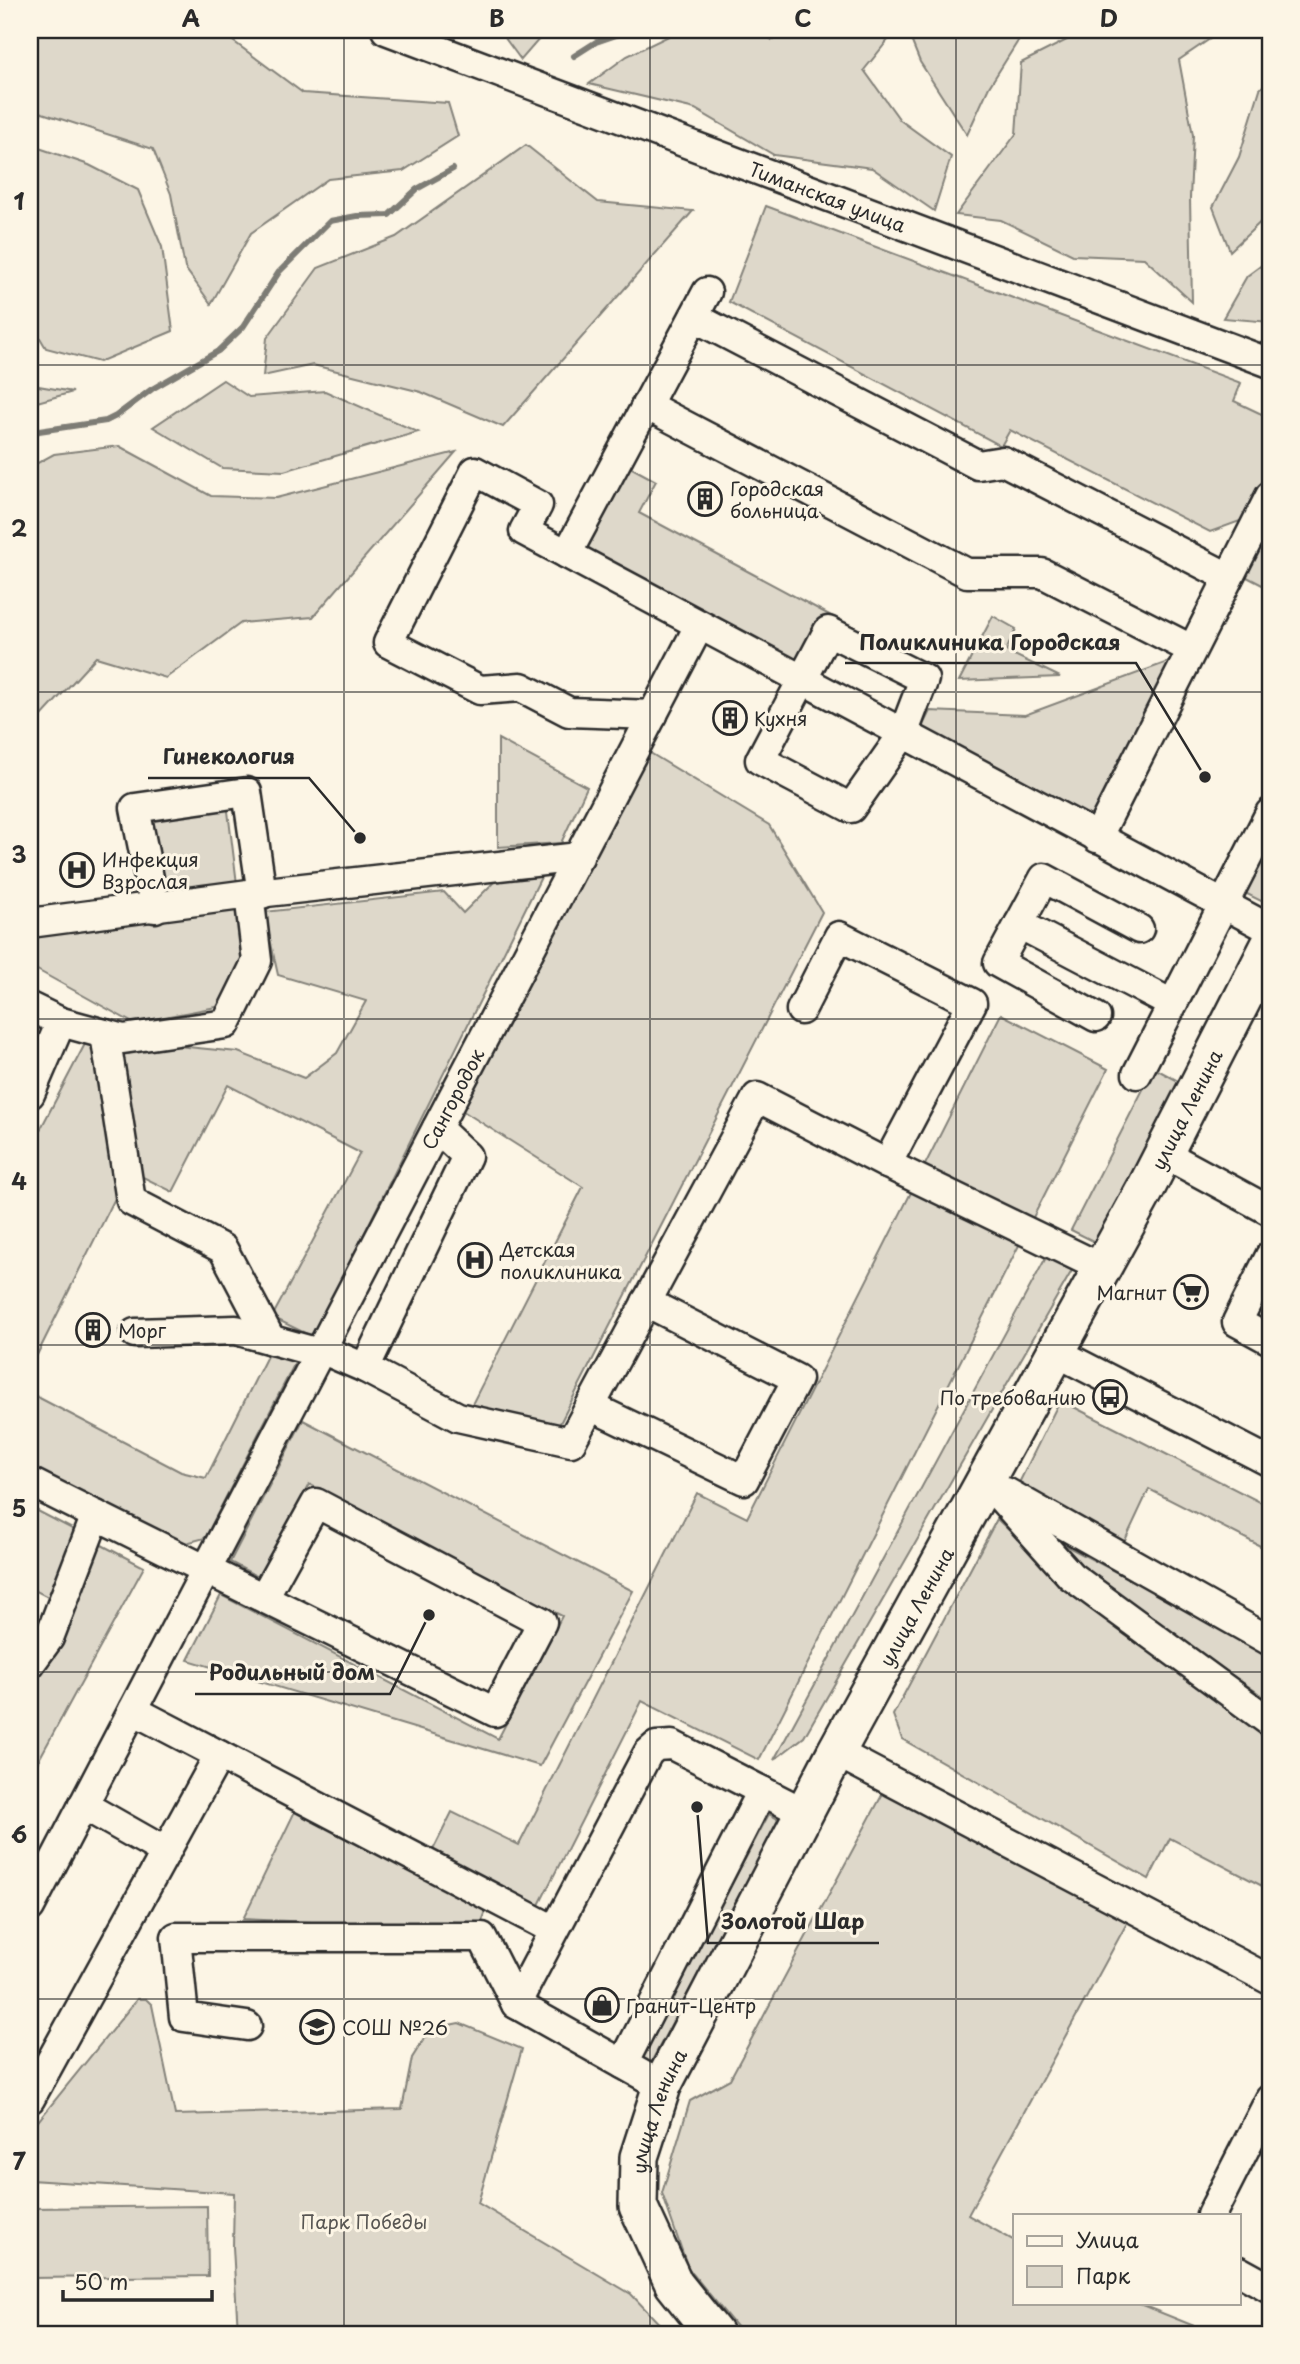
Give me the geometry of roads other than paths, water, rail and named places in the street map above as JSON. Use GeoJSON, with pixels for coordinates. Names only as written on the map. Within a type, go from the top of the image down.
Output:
{"type":"FeatureCollection","features":[{"type":"Feature","properties":{"kind":"main road","name":"улица Ленина"},"geometry":{"type":"LineString","coordinates":[[714,2334],[674,2284],[638,2206],[639,2157],[662,2086],[836,1752],[1102,1268],[1270,945]]}},
{"type":"Feature","properties":{"kind":"street","name":"Тиманская улица"},"geometry":{"type":"LineString","coordinates":[[386,30],[1270,363]]}},
{"type":"Feature","properties":{"kind":"street"},"geometry":{"type":"LineString","coordinates":[[566,554],[707,292]]}},
{"type":"Feature","properties":{"kind":"street"},"geometry":{"type":"LineString","coordinates":[[694,317],[978,465],[1003,461],[1228,578]]}},
{"type":"Feature","properties":{"kind":"street"},"geometry":{"type":"LineString","coordinates":[[646,405],[967,573],[1042,573],[1191,649]]}},
{"type":"Feature","properties":{"kind":"street"},"geometry":{"type":"LineString","coordinates":[[653,715],[569,712],[520,687],[480,690],[388,643],[475,471],[538,505],[524,531],[1270,929]]}},
{"type":"Feature","properties":{"kind":"street"},"geometry":{"type":"LineString","coordinates":[[1097,838],[1270,496]]}},
{"type":"Feature","properties":{"kind":"street","name":"Сангородок"},"geometry":{"type":"LineString","coordinates":[[30,1907],[699,626]]}},
{"type":"Feature","properties":{"kind":"street"},"geometry":{"type":"LineString","coordinates":[[828,631],[924,679],[903,734],[851,808],[760,760],[802,681],[828,631]]}},
{"type":"Feature","properties":{"kind":"street"},"geometry":{"type":"LineString","coordinates":[[30,1007],[61,1022],[123,1039],[226,1024],[257,961],[247,792],[135,808],[155,908]]}},
{"type":"Feature","properties":{"kind":"street"},"geometry":{"type":"LineString","coordinates":[[1138,1074],[1270,813]]}},
{"type":"Feature","properties":{"kind":"street"},"geometry":{"type":"LineString","coordinates":[[30,923],[579,857]]}},
{"type":"Feature","properties":{"kind":"street"},"geometry":{"type":"LineString","coordinates":[[1096,1017],[998,963],[1044,878],[1139,929]]}},
{"type":"Feature","properties":{"kind":"street"},"geometry":{"type":"LineString","coordinates":[[1019,924],[1172,1004]]}},
{"type":"Feature","properties":{"kind":"street"},"geometry":{"type":"LineString","coordinates":[[801,1010],[839,936],[972,1003],[887,1164]]}},
{"type":"Feature","properties":{"kind":"street"},"geometry":{"type":"LineString","coordinates":[[30,1094],[61,1022]]}},
{"type":"Feature","properties":{"kind":"street"},"geometry":{"type":"LineString","coordinates":[[105,1034],[131,1201],[223,1249],[271,1340]]}},
{"type":"Feature","properties":{"kind":"street"},"geometry":{"type":"LineString","coordinates":[[135,1333],[236,1330],[320,1351],[365,1367],[458,1417],[571,1442],[757,1097],[887,1164],[1102,1268]]}},
{"type":"Feature","properties":{"kind":"street"},"geometry":{"type":"LineString","coordinates":[[365,1367],[467,1156],[437,1128]]}},
{"type":"Feature","properties":{"kind":"street"},"geometry":{"type":"LineString","coordinates":[[1163,1153],[1270,1211]]}},
{"type":"Feature","properties":{"kind":"street"},"geometry":{"type":"LineString","coordinates":[[376,1244],[415,1263]]}},
{"type":"Feature","properties":{"kind":"street"},"geometry":{"type":"LineString","coordinates":[[1270,1256],[1237,1322],[1270,1340]]}},
{"type":"Feature","properties":{"kind":"street"},"geometry":{"type":"LineString","coordinates":[[590,1406],[744,1480],[797,1379],[646,1302]]}},
{"type":"Feature","properties":{"kind":"street"},"geometry":{"type":"LineString","coordinates":[[1056,1352],[1270,1462]]}},
{"type":"Feature","properties":{"kind":"street"},"geometry":{"type":"LineString","coordinates":[[986,1481],[1270,1642]]}},
{"type":"Feature","properties":{"kind":"street"},"geometry":{"type":"LineString","coordinates":[[986,1481],[1071,1576],[1270,1722]]}},
{"type":"Feature","properties":{"kind":"street"},"geometry":{"type":"LineString","coordinates":[[30,1482],[205,1571],[264,1597],[495,1712],[542,1622],[316,1503],[264,1597]]}},
{"type":"Feature","properties":{"kind":"street"},"geometry":{"type":"LineString","coordinates":[[30,1664],[50,1638],[96,1516]]}},
{"type":"Feature","properties":{"kind":"street"},"geometry":{"type":"LineString","coordinates":[[132,1710],[554,1930]]}},
{"type":"Feature","properties":{"kind":"street"},"geometry":{"type":"LineString","coordinates":[[516,2004],[648,1754],[656,1746],[672,1745],[805,1813]]}},
{"type":"Feature","properties":{"kind":"street"},"geometry":{"type":"LineString","coordinates":[[836,1752],[1270,1980]]}},
{"type":"Feature","properties":{"kind":"street"},"geometry":{"type":"LineString","coordinates":[[30,2099],[219,1755]]}},
{"type":"Feature","properties":{"kind":"street"},"geometry":{"type":"LineString","coordinates":[[622,2064],[762,1791]]}},
{"type":"Feature","properties":{"kind":"street"},"geometry":{"type":"LineString","coordinates":[[83,1805],[166,1852]]}},
{"type":"Feature","properties":{"kind":"street"},"geometry":{"type":"LineString","coordinates":[[247,2026],[184,2017],[176,1937],[482,1937],[516,2004],[662,2086]]}},
{"type":"Feature","properties":{"kind":"street"},"geometry":{"type":"LineString","coordinates":[[1212,2214],[1270,2099]]}},
{"type":"Feature","properties":{"kind":"street"},"geometry":{"type":"LineString","coordinates":[[1240,2272],[1270,2288]]}},
{"type":"Feature","properties":{"kind":"waterway"},"geometry":{"type":"LineString","coordinates":[[574,56],[596,42],[631,30]]}},
{"type":"Feature","properties":{"kind":"waterway"},"geometry":{"type":"LineString","coordinates":[[30,435],[39,431],[106,421],[116,416],[152,389],[218,351],[243,327],[279,272],[330,221],[357,216],[389,215],[417,189],[453,169]]}},
{"type":"Feature","properties":{"kind":"place","name":"Городская больница"},"geometry":{"type":"Point","coordinates":[705,499]}},
{"type":"Feature","properties":{"kind":"place","name":"Кухня"},"geometry":{"type":"Point","coordinates":[730,718]}},
{"type":"Feature","properties":{"kind":"place","name":"Поликлиника Городская"},"geometry":{"type":"Point","coordinates":[1205,777]}},
{"type":"Feature","properties":{"kind":"place","name":"Гинекология"},"geometry":{"type":"Point","coordinates":[360,838]}},
{"type":"Feature","properties":{"kind":"place","name":"Инфекция Взрослая"},"geometry":{"type":"Point","coordinates":[77,870]}},
{"type":"Feature","properties":{"kind":"place","name":"Детская поликлиника"},"geometry":{"type":"Point","coordinates":[475,1260]}},
{"type":"Feature","properties":{"kind":"place","name":"Магнит"},"geometry":{"type":"Point","coordinates":[1191,1292]}},
{"type":"Feature","properties":{"kind":"place","name":"Морг"},"geometry":{"type":"Point","coordinates":[93,1330]}},
{"type":"Feature","properties":{"kind":"place","name":"По требованию"},"geometry":{"type":"Point","coordinates":[1110,1397]}},
{"type":"Feature","properties":{"kind":"place","name":"Родильный дом"},"geometry":{"type":"Point","coordinates":[429,1615]}},
{"type":"Feature","properties":{"kind":"place","name":"Золотой Шар"},"geometry":{"type":"Point","coordinates":[697,1807]}},
{"type":"Feature","properties":{"kind":"place","name":"Гранит-Центр"},"geometry":{"type":"Point","coordinates":[602,2005]}},
{"type":"Feature","properties":{"kind":"place","name":"СОШ №26"},"geometry":{"type":"Point","coordinates":[317,2027]}},
{"type":"Feature","properties":{"kind":"park label","name":"Парк Победы"},"geometry":{"type":"Point","coordinates":[364,2221]}}]}
